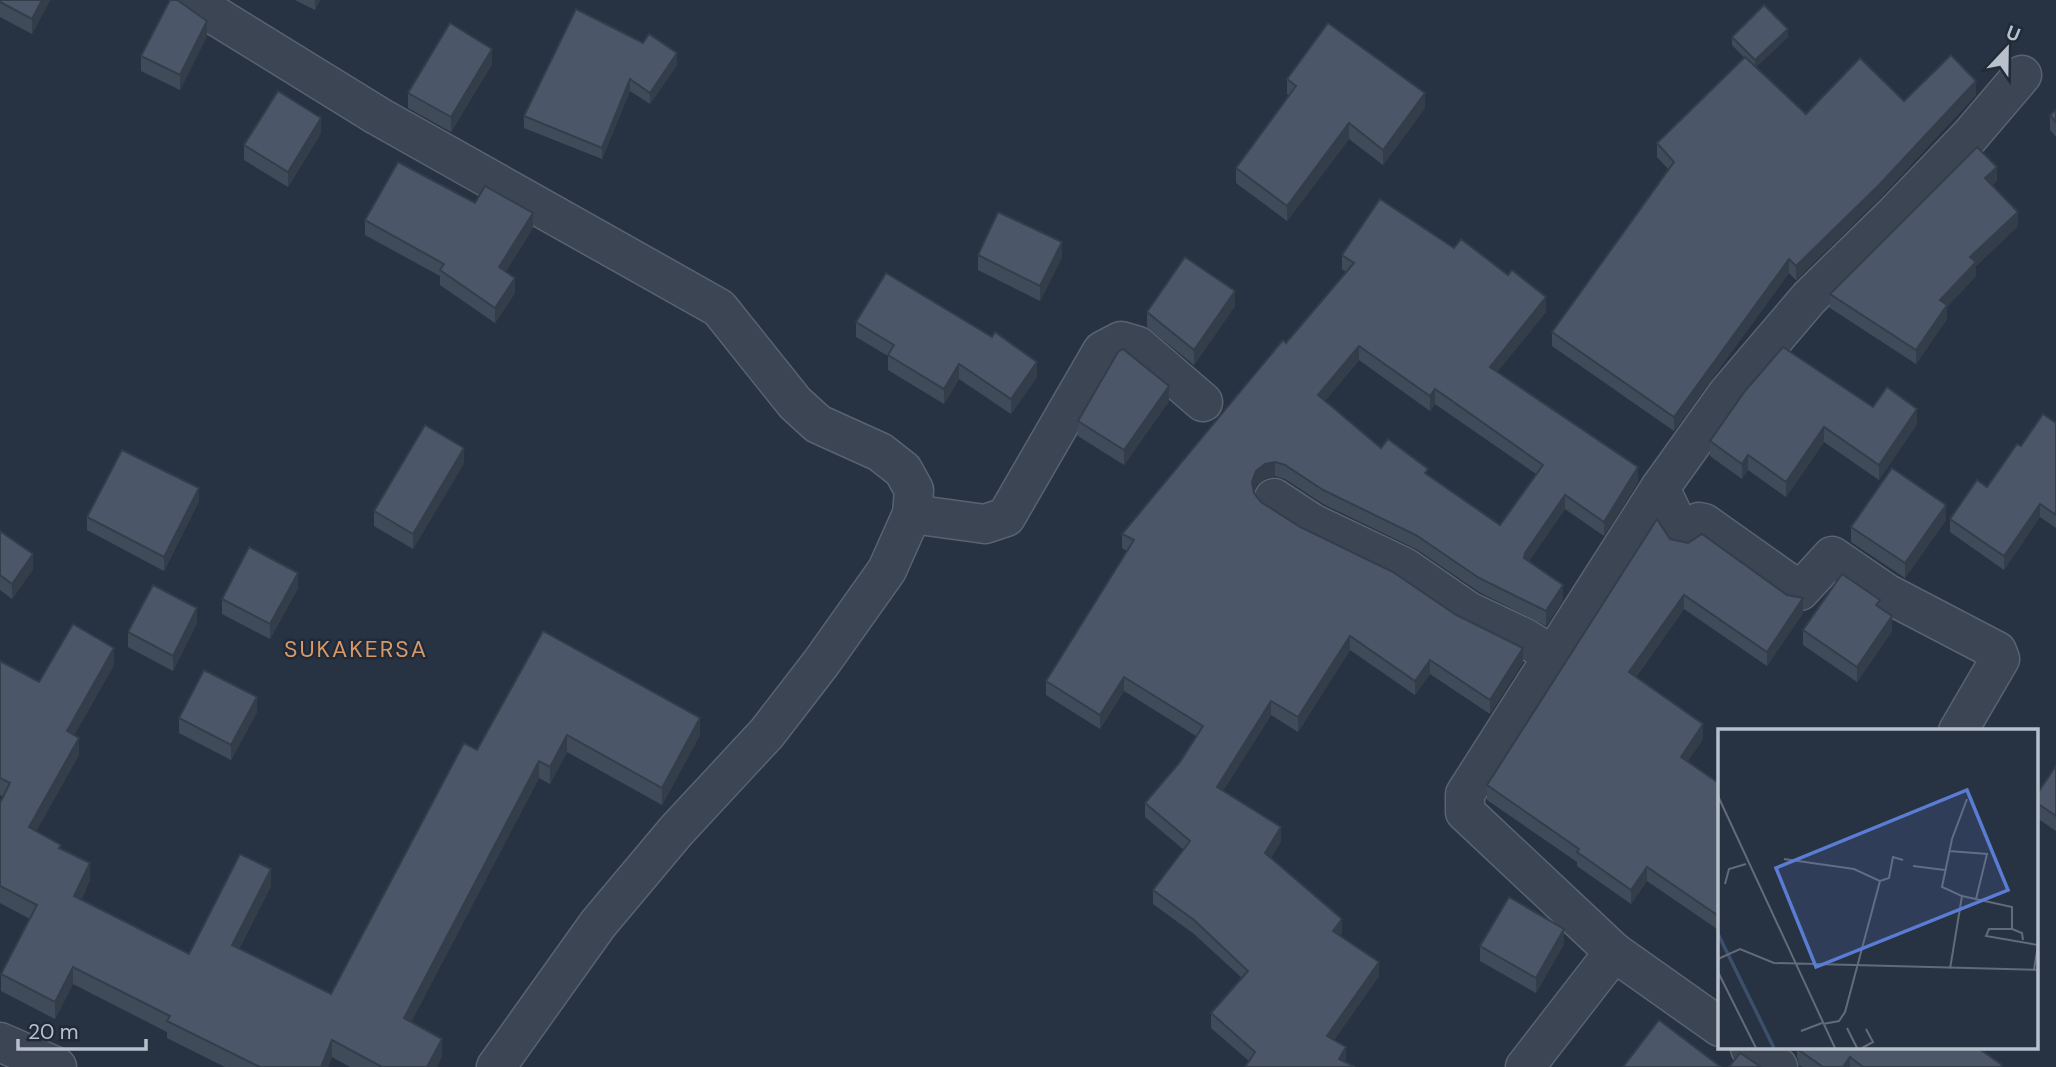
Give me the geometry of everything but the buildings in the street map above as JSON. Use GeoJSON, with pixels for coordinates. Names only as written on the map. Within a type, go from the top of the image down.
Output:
{"type":"FeatureCollection","features":[{"type":"Feature","properties":{"kind":"street"},"geometry":{"type":"LineString","coordinates":[[190,0],[378,116],[719,308],[795,403],[818,424],[880,452],[904,470],[914,490],[912,514],[887,570],[821,663],[767,733],[676,831],[598,924],[496,1067]]}},
{"type":"Feature","properties":{"kind":"street"},"geometry":{"type":"LineString","coordinates":[[1718,1026],[1614,952],[1465,812],[1465,794],[1660,488],[1728,393],[1808,298],[1895,214],[1970,136],[2022,75]]}},
{"type":"Feature","properties":{"kind":"street"},"geometry":{"type":"LineString","coordinates":[[912,514],[985,524],[1006,517],[1101,351],[1121,341],[1138,346],[1203,402]]}},
{"type":"Feature","properties":{"kind":"street"},"geometry":{"type":"LineString","coordinates":[[1660,488],[1683,536],[1699,522],[1704,523],[1800,591],[1832,556],[1886,593],[1997,651],[2000,659],[1959,729]]}},
{"type":"Feature","properties":{"kind":"street"},"geometry":{"type":"LineString","coordinates":[[1274,498],[1312,523],[1404,567],[1468,611],[1525,638],[1552,655]]}},
{"type":"Feature","properties":{"kind":"street"},"geometry":{"type":"LineString","coordinates":[[1525,1067],[1614,952]]}},
{"type":"Feature","properties":{"kind":"street"},"geometry":{"type":"LineString","coordinates":[[0,1042],[57,1067]]}},
{"type":"Feature","properties":{"kind":"street"},"geometry":{"type":"LineString","coordinates":[[1753,1050],[1778,1067]]}},
{"type":"Feature","properties":{"kind":"district","name":"SUKAKERSA"},"geometry":{"type":"Point","coordinates":[356,649]}}]}
